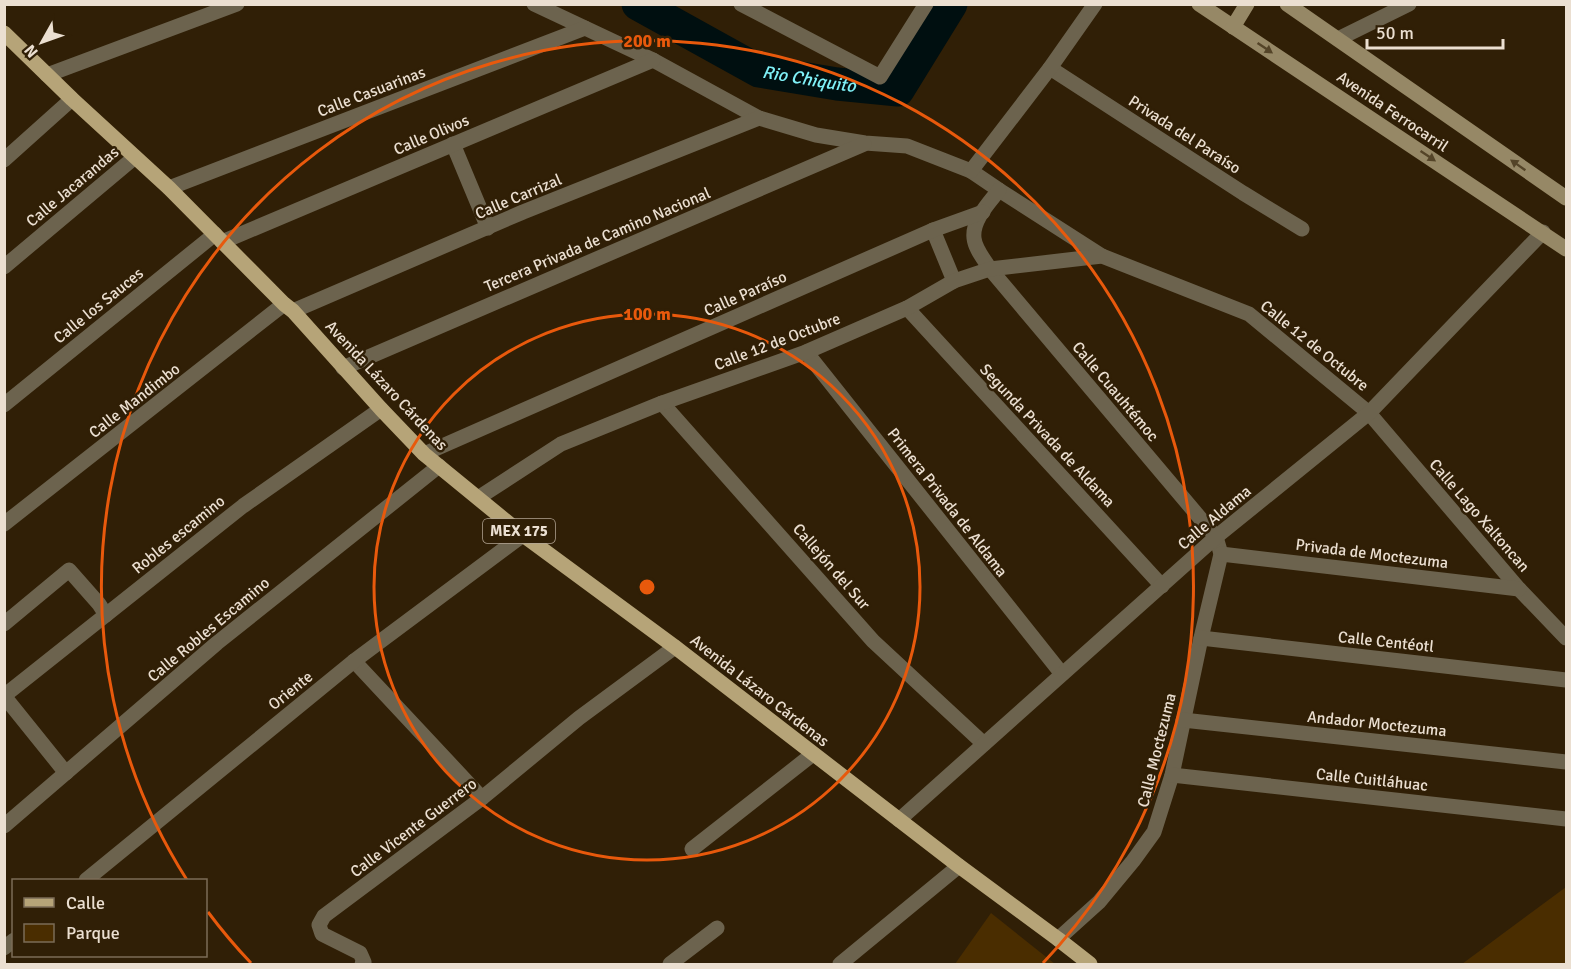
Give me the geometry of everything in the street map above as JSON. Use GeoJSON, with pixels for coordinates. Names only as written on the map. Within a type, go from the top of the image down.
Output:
{"type":"FeatureCollection","features":[{"type":"Feature","properties":{"kind":"main road","name":"Avenida Ferrocarril"},"geometry":{"type":"LineString","coordinates":[[1199,4],[1566,249]]}},
{"type":"Feature","properties":{"kind":"main road"},"geometry":{"type":"LineString","coordinates":[[1233,27],[1247,4]]}},
{"type":"Feature","properties":{"kind":"main road","name":"Avenida Ferrocarril"},"geometry":{"type":"LineString","coordinates":[[1287,4],[1566,198]]}},
{"type":"Feature","properties":{"kind":"main road","name":"Avenida Lázaro Cárdenas"},"geometry":{"type":"LineString","coordinates":[[4,33],[169,188],[289,308],[424,454],[523,535],[1090,964]]}},
{"type":"Feature","properties":{"kind":"street"},"geometry":{"type":"LineString","coordinates":[[47,75],[237,4]]}},
{"type":"Feature","properties":{"kind":"street","name":"Calle 12 de Octubre"},"geometry":{"type":"LineString","coordinates":[[534,4],[653,60],[759,118],[816,135],[865,143],[907,146],[971,171],[1102,256],[1249,314],[1369,413]]}},
{"type":"Feature","properties":{"kind":"street"},"geometry":{"type":"LineString","coordinates":[[741,4],[880,77],[926,4]]}},
{"type":"Feature","properties":{"kind":"street"},"geometry":{"type":"LineString","coordinates":[[971,171],[1050,68],[1095,4]]}},
{"type":"Feature","properties":{"kind":"street"},"geometry":{"type":"LineString","coordinates":[[1338,39],[1409,4]]}},
{"type":"Feature","properties":{"kind":"street","name":"Calle Casuarinas"},"geometry":{"type":"LineString","coordinates":[[169,188],[585,28]]}},
{"type":"Feature","properties":{"kind":"street","name":"Calle Olivos"},"geometry":{"type":"LineString","coordinates":[[219,238],[453,144],[653,60]]}},
{"type":"Feature","properties":{"kind":"street","name":"Privada del Paraíso"},"geometry":{"type":"LineString","coordinates":[[1050,68],[1302,229]]}},
{"type":"Feature","properties":{"kind":"street"},"geometry":{"type":"LineString","coordinates":[[4,160],[72,99]]}},
{"type":"Feature","properties":{"kind":"street","name":"Calle Carrizal"},"geometry":{"type":"LineString","coordinates":[[289,308],[759,118]]}},
{"type":"Feature","properties":{"kind":"street","name":"Tercera Privada de Camino Nacional"},"geometry":{"type":"LineString","coordinates":[[343,368],[865,143]]}},
{"type":"Feature","properties":{"kind":"street"},"geometry":{"type":"LineString","coordinates":[[453,144],[488,228]]}},
{"type":"Feature","properties":{"kind":"street","name":"Calle Jacarandas"},"geometry":{"type":"LineString","coordinates":[[4,267],[135,157]]}},
{"type":"Feature","properties":{"kind":"street"},"geometry":{"type":"LineString","coordinates":[[983,212],[999,190]]}},
{"type":"Feature","properties":{"kind":"street","name":"Calle Paraíso"},"geometry":{"type":"LineString","coordinates":[[424,454],[933,230],[983,212]]}},
{"type":"Feature","properties":{"kind":"street","name":"Calle Cuauhtémoc"},"geometry":{"type":"LineString","coordinates":[[983,212],[975,226],[974,238],[979,252],[990,268],[1216,537]]}},
{"type":"Feature","properties":{"kind":"street"},"geometry":{"type":"LineString","coordinates":[[933,230],[954,281]]}},
{"type":"Feature","properties":{"kind":"street","name":"Calle Aldama"},"geometry":{"type":"LineString","coordinates":[[899,820],[1216,537],[1369,413],[1543,232]]}},
{"type":"Feature","properties":{"kind":"street","name":"Calle los Sauces"},"geometry":{"type":"LineString","coordinates":[[4,405],[219,238]]}},
{"type":"Feature","properties":{"kind":"street","name":"Calle 12 de Octubre"},"geometry":{"type":"LineString","coordinates":[[478,498],[561,444],[662,403],[806,352],[907,309],[954,281],[990,268],[1102,256]]}},
{"type":"Feature","properties":{"kind":"street","name":"Calle Mandimbo"},"geometry":{"type":"LineString","coordinates":[[4,524],[289,308]]}},
{"type":"Feature","properties":{"kind":"street","name":"Segunda Privada de Aldama"},"geometry":{"type":"LineString","coordinates":[[907,309],[1162,586]]}},
{"type":"Feature","properties":{"kind":"street","name":"Primera Privada de Aldama"},"geometry":{"type":"LineString","coordinates":[[806,352],[1062,674]]}},
{"type":"Feature","properties":{"kind":"street","name":"Callejón del Sur"},"geometry":{"type":"LineString","coordinates":[[662,403],[873,641],[984,744]]}},
{"type":"Feature","properties":{"kind":"street","name":"Robles escamino"},"geometry":{"type":"LineString","coordinates":[[5,696],[243,506],[381,410]]}},
{"type":"Feature","properties":{"kind":"street","name":"Calle Lago Xaltoncan"},"geometry":{"type":"LineString","coordinates":[[1369,413],[1520,589],[1566,638]]}},
{"type":"Feature","properties":{"kind":"street","name":"Calle Robles Escamino"},"geometry":{"type":"LineString","coordinates":[[4,826],[217,643],[439,466]]}},
{"type":"Feature","properties":{"kind":"street","name":"Oriente"},"geometry":{"type":"LineString","coordinates":[[87,879],[354,661],[523,535]]}},
{"type":"Feature","properties":{"kind":"street","name":"Calle Moctezuma"},"geometry":{"type":"LineString","coordinates":[[1058,939],[1099,902],[1134,861],[1154,832],[1172,775],[1221,554],[1216,537]]}},
{"type":"Feature","properties":{"kind":"street","name":"Privada de Moctezuma"},"geometry":{"type":"LineString","coordinates":[[1221,554],[1520,589]]}},
{"type":"Feature","properties":{"kind":"street"},"geometry":{"type":"LineString","coordinates":[[4,624],[69,570],[106,615]]}},
{"type":"Feature","properties":{"kind":"street","name":"Calle Centéotl"},"geometry":{"type":"LineString","coordinates":[[1201,639],[1566,680]]}},
{"type":"Feature","properties":{"kind":"street","name":"Calle Vicente Guerrero"},"geometry":{"type":"LineString","coordinates":[[362,964],[364,962],[360,953],[322,934],[319,925],[324,916],[482,798],[579,718],[675,648]]}},
{"type":"Feature","properties":{"kind":"street"},"geometry":{"type":"LineString","coordinates":[[354,661],[482,798]]}},
{"type":"Feature","properties":{"kind":"street"},"geometry":{"type":"LineString","coordinates":[[5,696],[66,774]]}},
{"type":"Feature","properties":{"kind":"street","name":"Andador Moctezuma"},"geometry":{"type":"LineString","coordinates":[[1183,720],[1566,762]]}},
{"type":"Feature","properties":{"kind":"street"},"geometry":{"type":"LineString","coordinates":[[692,849],[813,754]]}},
{"type":"Feature","properties":{"kind":"street","name":"Calle Cuitláhuac"},"geometry":{"type":"LineString","coordinates":[[1172,775],[1566,819]]}},
{"type":"Feature","properties":{"kind":"street"},"geometry":{"type":"LineString","coordinates":[[840,964],[959,866]]}},
{"type":"Feature","properties":{"kind":"street"},"geometry":{"type":"LineString","coordinates":[[670,964],[717,928]]}},
{"type":"Feature","properties":{"kind":"green space"},"geometry":{"type":"Polygon","coordinates":[[[1566,887],[1566,964],[1462,964],[1566,887]]]}},
{"type":"Feature","properties":{"kind":"green space"},"geometry":{"type":"Polygon","coordinates":[[[991,913],[1055,964],[955,964],[991,913]]]}},
{"type":"Feature","properties":{"kind":"waterway","name":"Rio Chiquito"},"geometry":{"type":"LineString","coordinates":[[638,4],[759,71],[837,84],[898,90],[951,4]]}}]}
